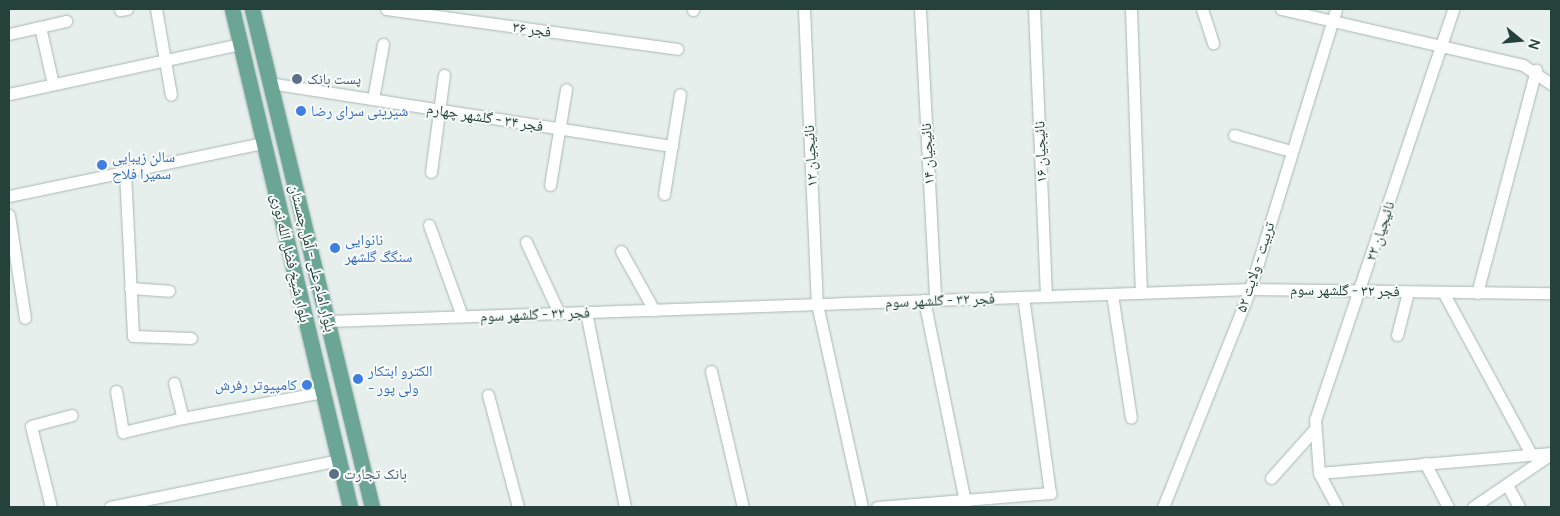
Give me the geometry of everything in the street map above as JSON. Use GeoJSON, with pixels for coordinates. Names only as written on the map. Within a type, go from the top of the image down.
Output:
{"type":"FeatureCollection","features":[{"type":"Feature","properties":{"kind":"main road","name":"بلوار شیخ فضل الله نوری"},"geometry":{"type":"LineString","coordinates":[[232,9],[350,507]]}},
{"type":"Feature","properties":{"kind":"main road","name":"بلوار امام علی - آمل چمستان"},"geometry":{"type":"LineString","coordinates":[[252,9],[329,321],[372,507]]}},
{"type":"Feature","properties":{"kind":"street"},"geometry":{"type":"LineString","coordinates":[[156,9],[171,95]]}},
{"type":"Feature","properties":{"kind":"street","name":"فجر ۳۶"},"geometry":{"type":"LineString","coordinates":[[386,9],[677,48]]}},
{"type":"Feature","properties":{"kind":"street","name":"نائیجیان ۱۲"},"geometry":{"type":"LineString","coordinates":[[804,9],[817,304],[862,507]]}},
{"type":"Feature","properties":{"kind":"street","name":"نائیجیان ۱۴"},"geometry":{"type":"LineString","coordinates":[[920,9],[929,300],[965,504]]}},
{"type":"Feature","properties":{"kind":"street","name":"نائیجیان ۱۶"},"geometry":{"type":"LineString","coordinates":[[1034,9],[1046,296]]}},
{"type":"Feature","properties":{"kind":"street"},"geometry":{"type":"LineString","coordinates":[[1131,9],[1141,293]]}},
{"type":"Feature","properties":{"kind":"street"},"geometry":{"type":"LineString","coordinates":[[1202,9],[1213,43]]}},
{"type":"Feature","properties":{"kind":"street"},"geometry":{"type":"LineString","coordinates":[[1281,9],[1536,70],[1551,84]]}},
{"type":"Feature","properties":{"kind":"street","name":"تربیت - ولایت ۵۲"},"geometry":{"type":"LineString","coordinates":[[1162,507],[1250,289],[1330,21],[1336,9]]}},
{"type":"Feature","properties":{"kind":"street","name":"نائیجیان ۲۲"},"geometry":{"type":"LineString","coordinates":[[1337,507],[1319,473],[1313,431],[1361,291],[1439,46],[1453,9]]}},
{"type":"Feature","properties":{"kind":"street"},"geometry":{"type":"LineString","coordinates":[[9,34],[66,21]]}},
{"type":"Feature","properties":{"kind":"street"},"geometry":{"type":"LineString","coordinates":[[40,27],[53,84]]}},
{"type":"Feature","properties":{"kind":"street"},"geometry":{"type":"LineString","coordinates":[[9,94],[240,44]]}},
{"type":"Feature","properties":{"kind":"street"},"geometry":{"type":"LineString","coordinates":[[373,99],[383,44]]}},
{"type":"Feature","properties":{"kind":"street"},"geometry":{"type":"LineString","coordinates":[[1477,293],[1536,70]]}},
{"type":"Feature","properties":{"kind":"street"},"geometry":{"type":"LineString","coordinates":[[432,172],[444,75]]}},
{"type":"Feature","properties":{"kind":"street","name":"فجر ۳۴ - گلشهر چهارم"},"geometry":{"type":"LineString","coordinates":[[269,83],[672,146]]}},
{"type":"Feature","properties":{"kind":"street"},"geometry":{"type":"LineString","coordinates":[[550,186],[558,128],[566,89]]}},
{"type":"Feature","properties":{"kind":"street"},"geometry":{"type":"LineString","coordinates":[[664,194],[680,94]]}},
{"type":"Feature","properties":{"kind":"street"},"geometry":{"type":"LineString","coordinates":[[1234,135],[1291,152]]}},
{"type":"Feature","properties":{"kind":"street"},"geometry":{"type":"LineString","coordinates":[[9,196],[264,143]]}},
{"type":"Feature","properties":{"kind":"street"},"geometry":{"type":"LineString","coordinates":[[125,172],[133,336],[190,338]]}},
{"type":"Feature","properties":{"kind":"street"},"geometry":{"type":"LineString","coordinates":[[9,215],[25,318]]}},
{"type":"Feature","properties":{"kind":"street"},"geometry":{"type":"LineString","coordinates":[[429,225],[462,316]]}},
{"type":"Feature","properties":{"kind":"street"},"geometry":{"type":"LineString","coordinates":[[526,242],[559,313]]}},
{"type":"Feature","properties":{"kind":"street"},"geometry":{"type":"LineString","coordinates":[[621,251],[654,310]]}},
{"type":"Feature","properties":{"kind":"street"},"geometry":{"type":"LineString","coordinates":[[130,288],[169,291]]}},
{"type":"Feature","properties":{"kind":"street","name":"فجر ۳۲ - گلشهر سوم"},"geometry":{"type":"LineString","coordinates":[[329,321],[1250,289],[1551,293]]}},
{"type":"Feature","properties":{"kind":"street"},"geometry":{"type":"LineString","coordinates":[[1397,335],[1408,292]]}},
{"type":"Feature","properties":{"kind":"street"},"geometry":{"type":"LineString","coordinates":[[1443,292],[1531,454]]}},
{"type":"Feature","properties":{"kind":"street"},"geometry":{"type":"LineString","coordinates":[[1112,294],[1131,418]]}},
{"type":"Feature","properties":{"kind":"street"},"geometry":{"type":"LineString","coordinates":[[877,507],[965,504],[1050,493],[1023,297]]}},
{"type":"Feature","properties":{"kind":"street"},"geometry":{"type":"LineString","coordinates":[[586,312],[625,507]]}},
{"type":"Feature","properties":{"kind":"street"},"geometry":{"type":"LineString","coordinates":[[712,371],[743,507]]}},
{"type":"Feature","properties":{"kind":"street"},"geometry":{"type":"LineString","coordinates":[[174,383],[183,418]]}},
{"type":"Feature","properties":{"kind":"street"},"geometry":{"type":"LineString","coordinates":[[116,391],[123,432],[183,418],[322,392]]}},
{"type":"Feature","properties":{"kind":"street"},"geometry":{"type":"LineString","coordinates":[[488,395],[518,507]]}},
{"type":"Feature","properties":{"kind":"street"},"geometry":{"type":"LineString","coordinates":[[51,507],[31,426],[72,415]]}},
{"type":"Feature","properties":{"kind":"street"},"geometry":{"type":"LineString","coordinates":[[1271,478],[1313,431]]}},
{"type":"Feature","properties":{"kind":"street"},"geometry":{"type":"LineString","coordinates":[[1319,473],[1531,454],[1551,454]]}},
{"type":"Feature","properties":{"kind":"street"},"geometry":{"type":"LineString","coordinates":[[1473,507],[1551,454]]}},
{"type":"Feature","properties":{"kind":"street"},"geometry":{"type":"LineString","coordinates":[[110,507],[338,460]]}},
{"type":"Feature","properties":{"kind":"street"},"geometry":{"type":"LineString","coordinates":[[1425,463],[1448,507]]}},
{"type":"Feature","properties":{"kind":"street"},"geometry":{"type":"LineString","coordinates":[[1507,485],[1519,507]]}},
{"type":"Feature","properties":{"kind":"place","name":"پست بانک"},"geometry":{"type":"Point","coordinates":[297,79]}},
{"type":"Feature","properties":{"kind":"place","name":"شیرینی سرای رضا"},"geometry":{"type":"Point","coordinates":[301,111]}},
{"type":"Feature","properties":{"kind":"place","name":"سالن زیبایی سمیرا فلاح"},"geometry":{"type":"Point","coordinates":[102,165]}},
{"type":"Feature","properties":{"kind":"place","name":"نانوایی سنگگ گلشهر"},"geometry":{"type":"Point","coordinates":[335,248]}},
{"type":"Feature","properties":{"kind":"place","name":"الکترو ابتکار - ولی پور"},"geometry":{"type":"Point","coordinates":[358,379]}},
{"type":"Feature","properties":{"kind":"place","name":"کامپیوتر رفرش"},"geometry":{"type":"Point","coordinates":[307,385]}},
{"type":"Feature","properties":{"kind":"place","name":"بانک تجارت"},"geometry":{"type":"Point","coordinates":[334,474]}}]}
